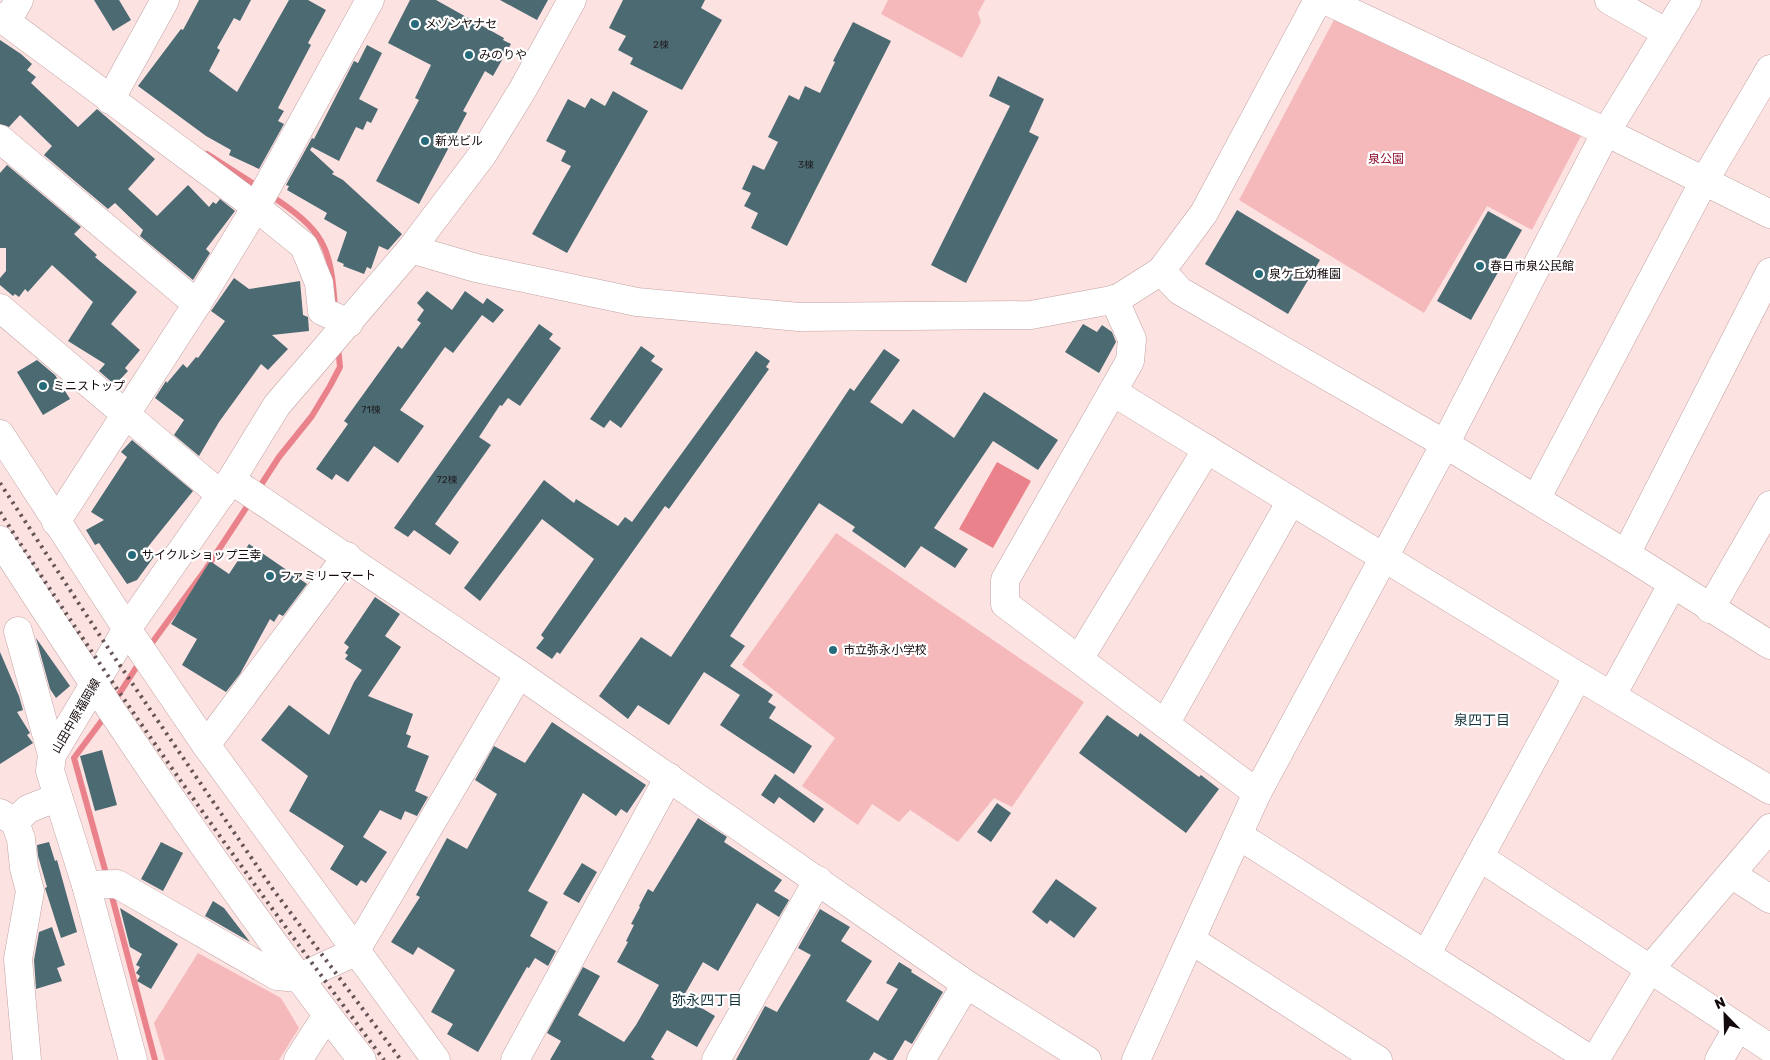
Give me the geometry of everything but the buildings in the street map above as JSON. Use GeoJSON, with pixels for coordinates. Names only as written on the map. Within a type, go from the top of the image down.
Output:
{"type":"FeatureCollection","features":[{"type":"Feature","properties":{"kind":"street"},"geometry":{"type":"LineString","coordinates":[[116,89],[165,0]]}},
{"type":"Feature","properties":{"kind":"street"},"geometry":{"type":"LineString","coordinates":[[56,522],[197,304],[256,207],[370,0]]}},
{"type":"Feature","properties":{"kind":"street","name":"山田中原福岡線"},"geometry":{"type":"LineString","coordinates":[[132,1060],[86,885],[50,771],[52,755],[99,692],[139,648],[242,492],[277,405],[328,346],[337,317],[411,249],[483,154],[523,89],[572,0]]}},
{"type":"Feature","properties":{"kind":"street"},"geometry":{"type":"LineString","coordinates":[[411,249],[476,268],[637,302],[798,317],[1031,315],[1114,299],[1161,271],[1204,213],[1318,0]]}},
{"type":"Feature","properties":{"kind":"street"},"geometry":{"type":"LineString","coordinates":[[1326,0],[1606,132],[1703,183],[1770,214]]}},
{"type":"Feature","properties":{"kind":"street"},"geometry":{"type":"LineString","coordinates":[[1610,0],[1667,33]]}},
{"type":"Feature","properties":{"kind":"street"},"geometry":{"type":"LineString","coordinates":[[1139,1059],[1257,793],[1445,444],[1606,132],[1687,0]]}},
{"type":"Feature","properties":{"kind":"street"},"geometry":{"type":"LineString","coordinates":[[11,10],[116,89],[304,246],[337,317]]}},
{"type":"Feature","properties":{"kind":"street"},"geometry":{"type":"LineString","coordinates":[[1536,499],[1703,183],[1770,69]]}},
{"type":"Feature","properties":{"kind":"street"},"geometry":{"type":"LineString","coordinates":[[0,139],[197,304]]}},
{"type":"Feature","properties":{"kind":"street"},"geometry":{"type":"LineString","coordinates":[[1161,271],[1180,291],[1445,444],[1626,554],[1672,585],[1770,645]]}},
{"type":"Feature","properties":{"kind":"street"},"geometry":{"type":"LineString","coordinates":[[1626,554],[1770,272]]}},
{"type":"Feature","properties":{"kind":"street"},"geometry":{"type":"LineString","coordinates":[[1114,299],[1132,339],[1130,361],[1005,580],[1005,604],[1257,793]]}},
{"type":"Feature","properties":{"kind":"street"},"geometry":{"type":"LineString","coordinates":[[0,308],[126,413],[242,492],[347,556],[966,984],[1086,1060]]}},
{"type":"Feature","properties":{"kind":"street"},"geometry":{"type":"LineString","coordinates":[[1113,392],[1383,558],[1770,790]]}},
{"type":"Feature","properties":{"kind":"street"},"geometry":{"type":"LineString","coordinates":[[0,434],[139,648],[206,745],[355,952],[436,1060]]}},
{"type":"Feature","properties":{"kind":"street"},"geometry":{"type":"LineString","coordinates":[[1079,660],[1207,449]]}},
{"type":"Feature","properties":{"kind":"street"},"geometry":{"type":"LineString","coordinates":[[1165,724],[1290,501]]}},
{"type":"Feature","properties":{"kind":"street"},"geometry":{"type":"LineString","coordinates":[[1710,608],[1770,505]]}},
{"type":"Feature","properties":{"kind":"street"},"geometry":{"type":"LineString","coordinates":[[0,540],[99,692],[298,978],[362,1060]]}},
{"type":"Feature","properties":{"kind":"street"},"geometry":{"type":"LineString","coordinates":[[206,745],[347,556]]}},
{"type":"Feature","properties":{"kind":"street"},"geometry":{"type":"LineString","coordinates":[[1612,695],[1672,585]]}},
{"type":"Feature","properties":{"kind":"street"},"geometry":{"type":"LineString","coordinates":[[18,631],[52,755]]}},
{"type":"Feature","properties":{"kind":"street"},"geometry":{"type":"LineString","coordinates":[[86,885],[117,884],[277,976],[298,978],[355,952],[519,674]]}},
{"type":"Feature","properties":{"kind":"street"},"geometry":{"type":"LineString","coordinates":[[1426,955],[1481,858],[1578,676]]}},
{"type":"Feature","properties":{"kind":"street"},"geometry":{"type":"LineString","coordinates":[[515,1060],[669,778]]}},
{"type":"Feature","properties":{"kind":"street"},"geometry":{"type":"LineString","coordinates":[[27,1060],[18,959],[30,891],[12,869],[21,839],[8,818],[58,797]]}},
{"type":"Feature","properties":{"kind":"street"},"geometry":{"type":"LineString","coordinates":[[1595,1060],[1649,970],[1770,828]]}},
{"type":"Feature","properties":{"kind":"street"},"geometry":{"type":"LineString","coordinates":[[1238,835],[1591,1060]]}},
{"type":"Feature","properties":{"kind":"street"},"geometry":{"type":"LineString","coordinates":[[1481,858],[1770,1048]]}},
{"type":"Feature","properties":{"kind":"street"},"geometry":{"type":"LineString","coordinates":[[1731,874],[1770,899]]}},
{"type":"Feature","properties":{"kind":"street"},"geometry":{"type":"LineString","coordinates":[[716,1060],[818,880]]}},
{"type":"Feature","properties":{"kind":"street"},"geometry":{"type":"LineString","coordinates":[[1191,940],[1378,1060]]}},
{"type":"Feature","properties":{"kind":"street"},"geometry":{"type":"LineString","coordinates":[[921,1060],[966,984]]}},
{"type":"Feature","properties":{"kind":"street"},"geometry":{"type":"LineString","coordinates":[[298,1060],[327,1015]]}},
{"type":"Feature","properties":{"kind":"street"},"geometry":{"type":"LineString","coordinates":[[1719,1060],[1738,1027]]}},
{"type":"Feature","properties":{"kind":"green space"},"geometry":{"type":"Polygon","coordinates":[[[888,0],[985,0],[978,13],[981,22],[962,58],[881,14],[888,0]]]}},
{"type":"Feature","properties":{"kind":"green space","name":"泉公園"},"geometry":{"type":"Polygon","coordinates":[[[1336,16],[1582,134],[1532,230],[1487,206],[1424,313],[1239,200],[1336,16]]]}},
{"type":"Feature","properties":{"kind":"green space"},"geometry":{"type":"Polygon","coordinates":[[[836,533],[1084,702],[1012,807],[994,798],[958,842],[910,810],[899,822],[872,804],[858,825],[802,786],[835,738],[742,665],[836,533]]]}},
{"type":"Feature","properties":{"kind":"green space"},"geometry":{"type":"Polygon","coordinates":[[[198,953],[281,998],[299,1028],[279,1060],[165,1060],[154,1023],[198,953]]]}},
{"type":"Feature","properties":{"kind":"shaded area"},"geometry":{"type":"Polygon","coordinates":[[[997,462],[1031,481],[993,548],[959,529],[997,462]]]}},
{"type":"Feature","properties":{"kind":"waterway"},"geometry":{"type":"LineString","coordinates":[[207,154],[260,188]]}},
{"type":"Feature","properties":{"kind":"waterway"},"geometry":{"type":"LineString","coordinates":[[270,195],[302,219],[321,242],[331,269],[335,309]]}},
{"type":"Feature","properties":{"kind":"waterway"},"geometry":{"type":"LineString","coordinates":[[257,491],[279,457],[312,416],[330,386],[340,367],[338,347]]}},
{"type":"Feature","properties":{"kind":"waterway"},"geometry":{"type":"LineString","coordinates":[[149,647],[206,569],[250,502]]}},
{"type":"Feature","properties":{"kind":"waterway"},"geometry":{"type":"LineString","coordinates":[[114,702],[141,660]]}},
{"type":"Feature","properties":{"kind":"waterway"},"geometry":{"type":"LineString","coordinates":[[106,715],[74,758],[107,877]]}},
{"type":"Feature","properties":{"kind":"waterway"},"geometry":{"type":"LineString","coordinates":[[110,889],[155,1060]]}},
{"type":"Feature","properties":{"kind":"railway"},"geometry":{"type":"LineString","coordinates":[[0,483],[106,645],[272,888],[401,1060]]}},
{"type":"Feature","properties":{"kind":"railway"},"geometry":{"type":"LineString","coordinates":[[0,512],[139,721],[284,925],[384,1060]]}},
{"type":"Feature","properties":{"kind":"place","name":"メゾンヤナセ"},"geometry":{"type":"Point","coordinates":[415,24]}},
{"type":"Feature","properties":{"kind":"place","name":"みのりや"},"geometry":{"type":"Point","coordinates":[469,55]}},
{"type":"Feature","properties":{"kind":"place","name":"新光ビル"},"geometry":{"type":"Point","coordinates":[425,141]}},
{"type":"Feature","properties":{"kind":"place","name":"春日市泉公民館"},"geometry":{"type":"Point","coordinates":[1480,266]}},
{"type":"Feature","properties":{"kind":"place","name":"泉ケ丘幼稚園"},"geometry":{"type":"Point","coordinates":[1259,274]}},
{"type":"Feature","properties":{"kind":"place","name":"ミニストップ"},"geometry":{"type":"Point","coordinates":[43,386]}},
{"type":"Feature","properties":{"kind":"place","name":"サイクルショップ三幸"},"geometry":{"type":"Point","coordinates":[132,555]}},
{"type":"Feature","properties":{"kind":"place","name":"ファミリーマート"},"geometry":{"type":"Point","coordinates":[270,576]}},
{"type":"Feature","properties":{"kind":"place","name":"市立弥永小学校"},"geometry":{"type":"Point","coordinates":[833,650]}},
{"type":"Feature","properties":{"kind":"district","name":"泉四丁目"},"geometry":{"type":"Point","coordinates":[1482,720]}},
{"type":"Feature","properties":{"kind":"district","name":"弥永四丁目"},"geometry":{"type":"Point","coordinates":[707,1000]}}]}
